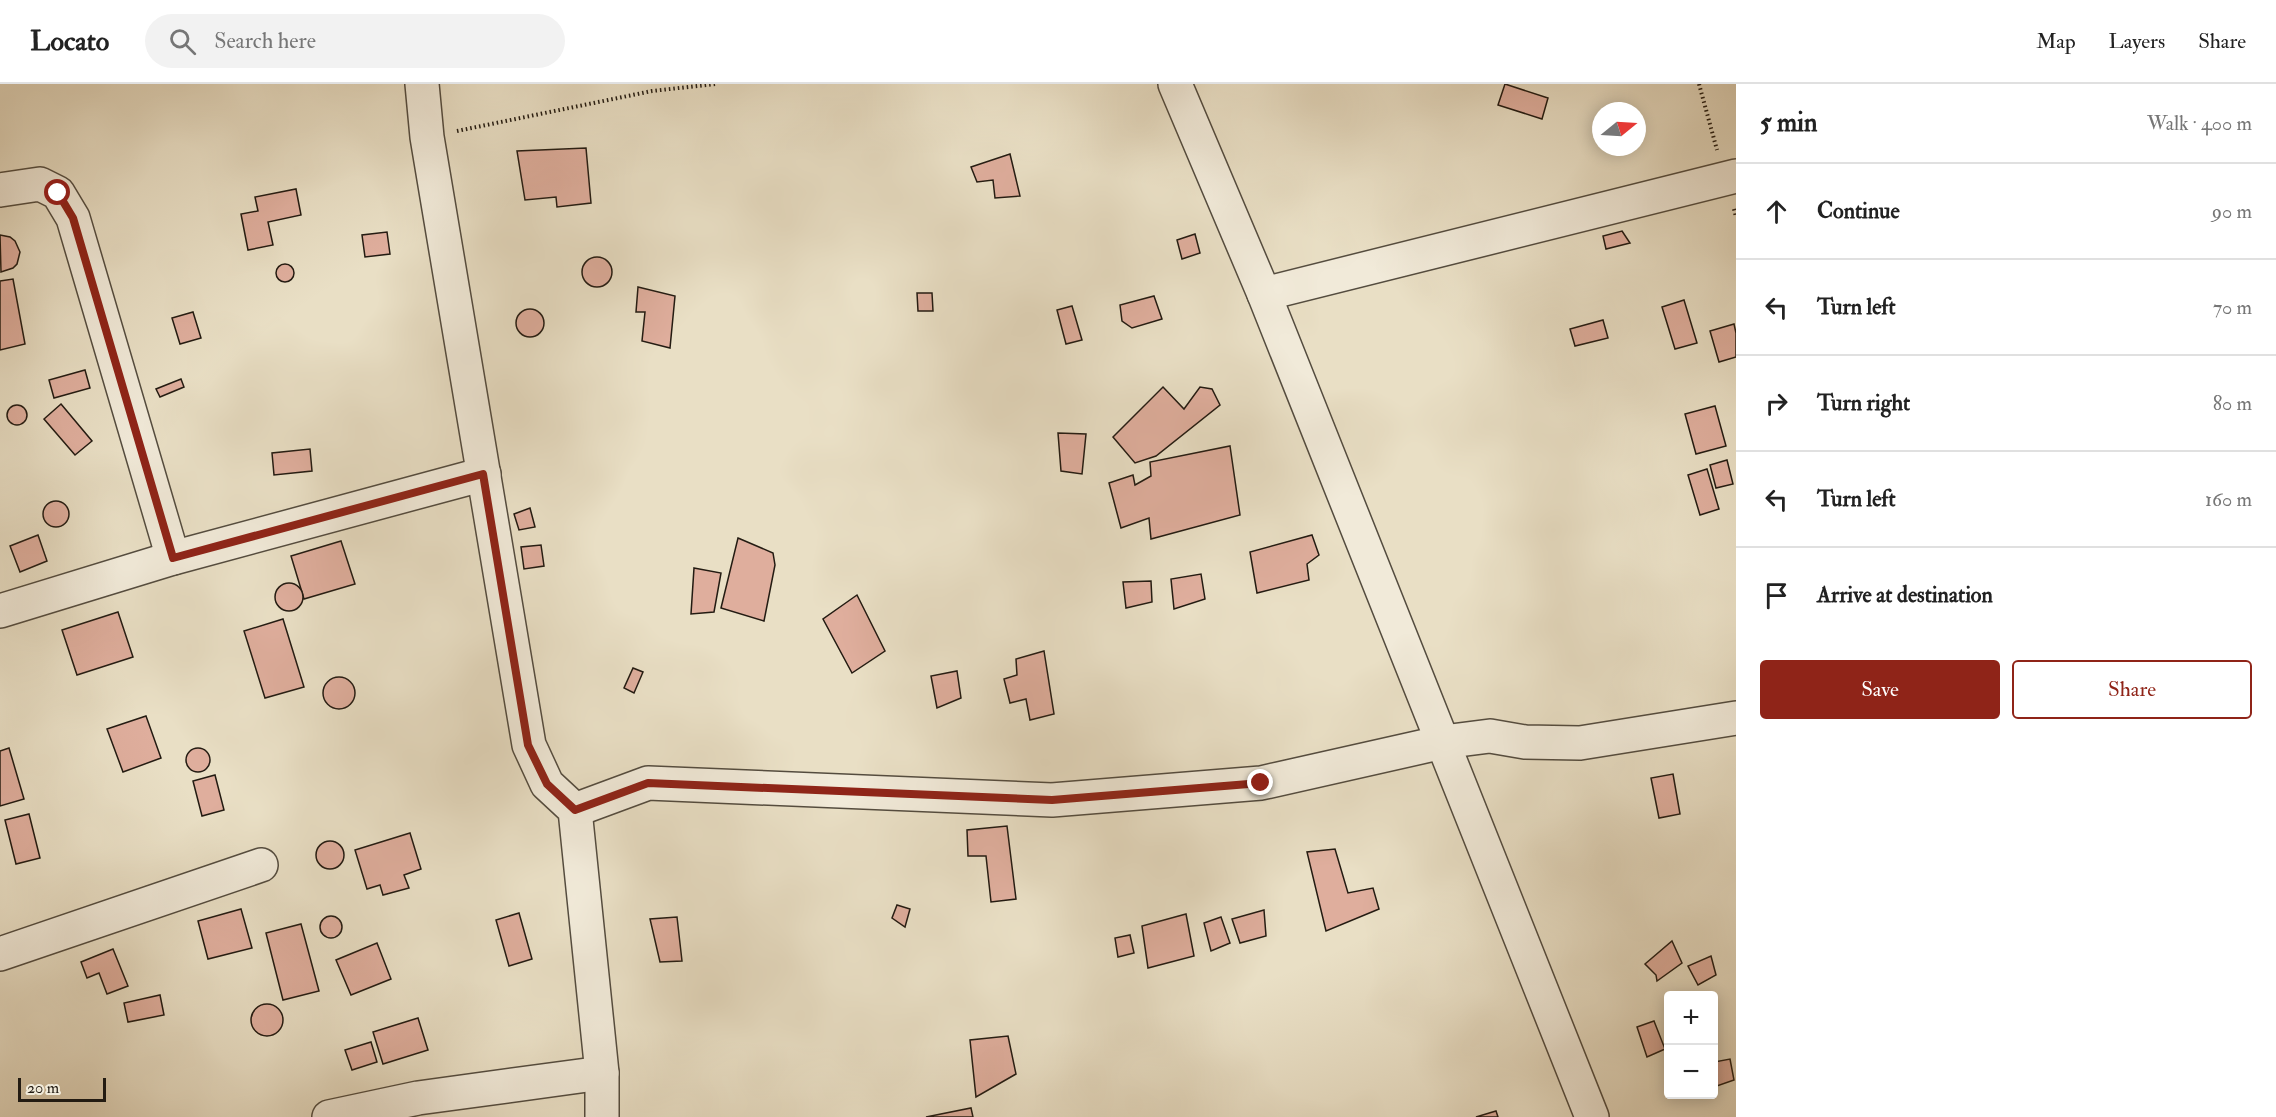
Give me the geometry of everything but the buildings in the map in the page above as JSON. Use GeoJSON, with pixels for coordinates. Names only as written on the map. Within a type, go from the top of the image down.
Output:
{"type":"FeatureCollection","features":[{"type":"Feature","properties":{"kind":"street"},"geometry":{"type":"LineString","coordinates":[[422,84],[427,137],[528,745],[547,784],[575,810],[602,1073],[602,1117]]}},
{"type":"Feature","properties":{"kind":"street"},"geometry":{"type":"LineString","coordinates":[[1175,84],[1264,294],[1592,1117]]}},
{"type":"Feature","properties":{"kind":"street"},"geometry":{"type":"LineString","coordinates":[[1264,294],[1736,176]]}},
{"type":"Feature","properties":{"kind":"street"},"geometry":{"type":"LineString","coordinates":[[0,190],[40,184],[58,193],[73,218],[173,558]]}},
{"type":"Feature","properties":{"kind":"street"},"geometry":{"type":"LineString","coordinates":[[0,610],[173,558],[483,474]]}},
{"type":"Feature","properties":{"kind":"street"},"geometry":{"type":"LineString","coordinates":[[575,810],[648,783],[1052,800],[1261,783],[1443,742],[1490,736],[1525,742],[1580,743],[1736,718]]}},
{"type":"Feature","properties":{"kind":"street"},"geometry":{"type":"LineString","coordinates":[[0,954],[261,865]]}},
{"type":"Feature","properties":{"kind":"street"},"geometry":{"type":"LineString","coordinates":[[329,1117],[418,1098],[602,1073]]}},
{"type":"Feature","properties":{"kind":"path"},"geometry":{"type":"LineString","coordinates":[[427,137],[652,91],[715,84]]}},
{"type":"Feature","properties":{"kind":"route"},"geometry":{"type":"LineString","coordinates":[[58,193],[73,218],[173,558],[483,474],[528,745],[547,784],[575,810],[648,783],[1052,800],[1261,783]]}}]}
